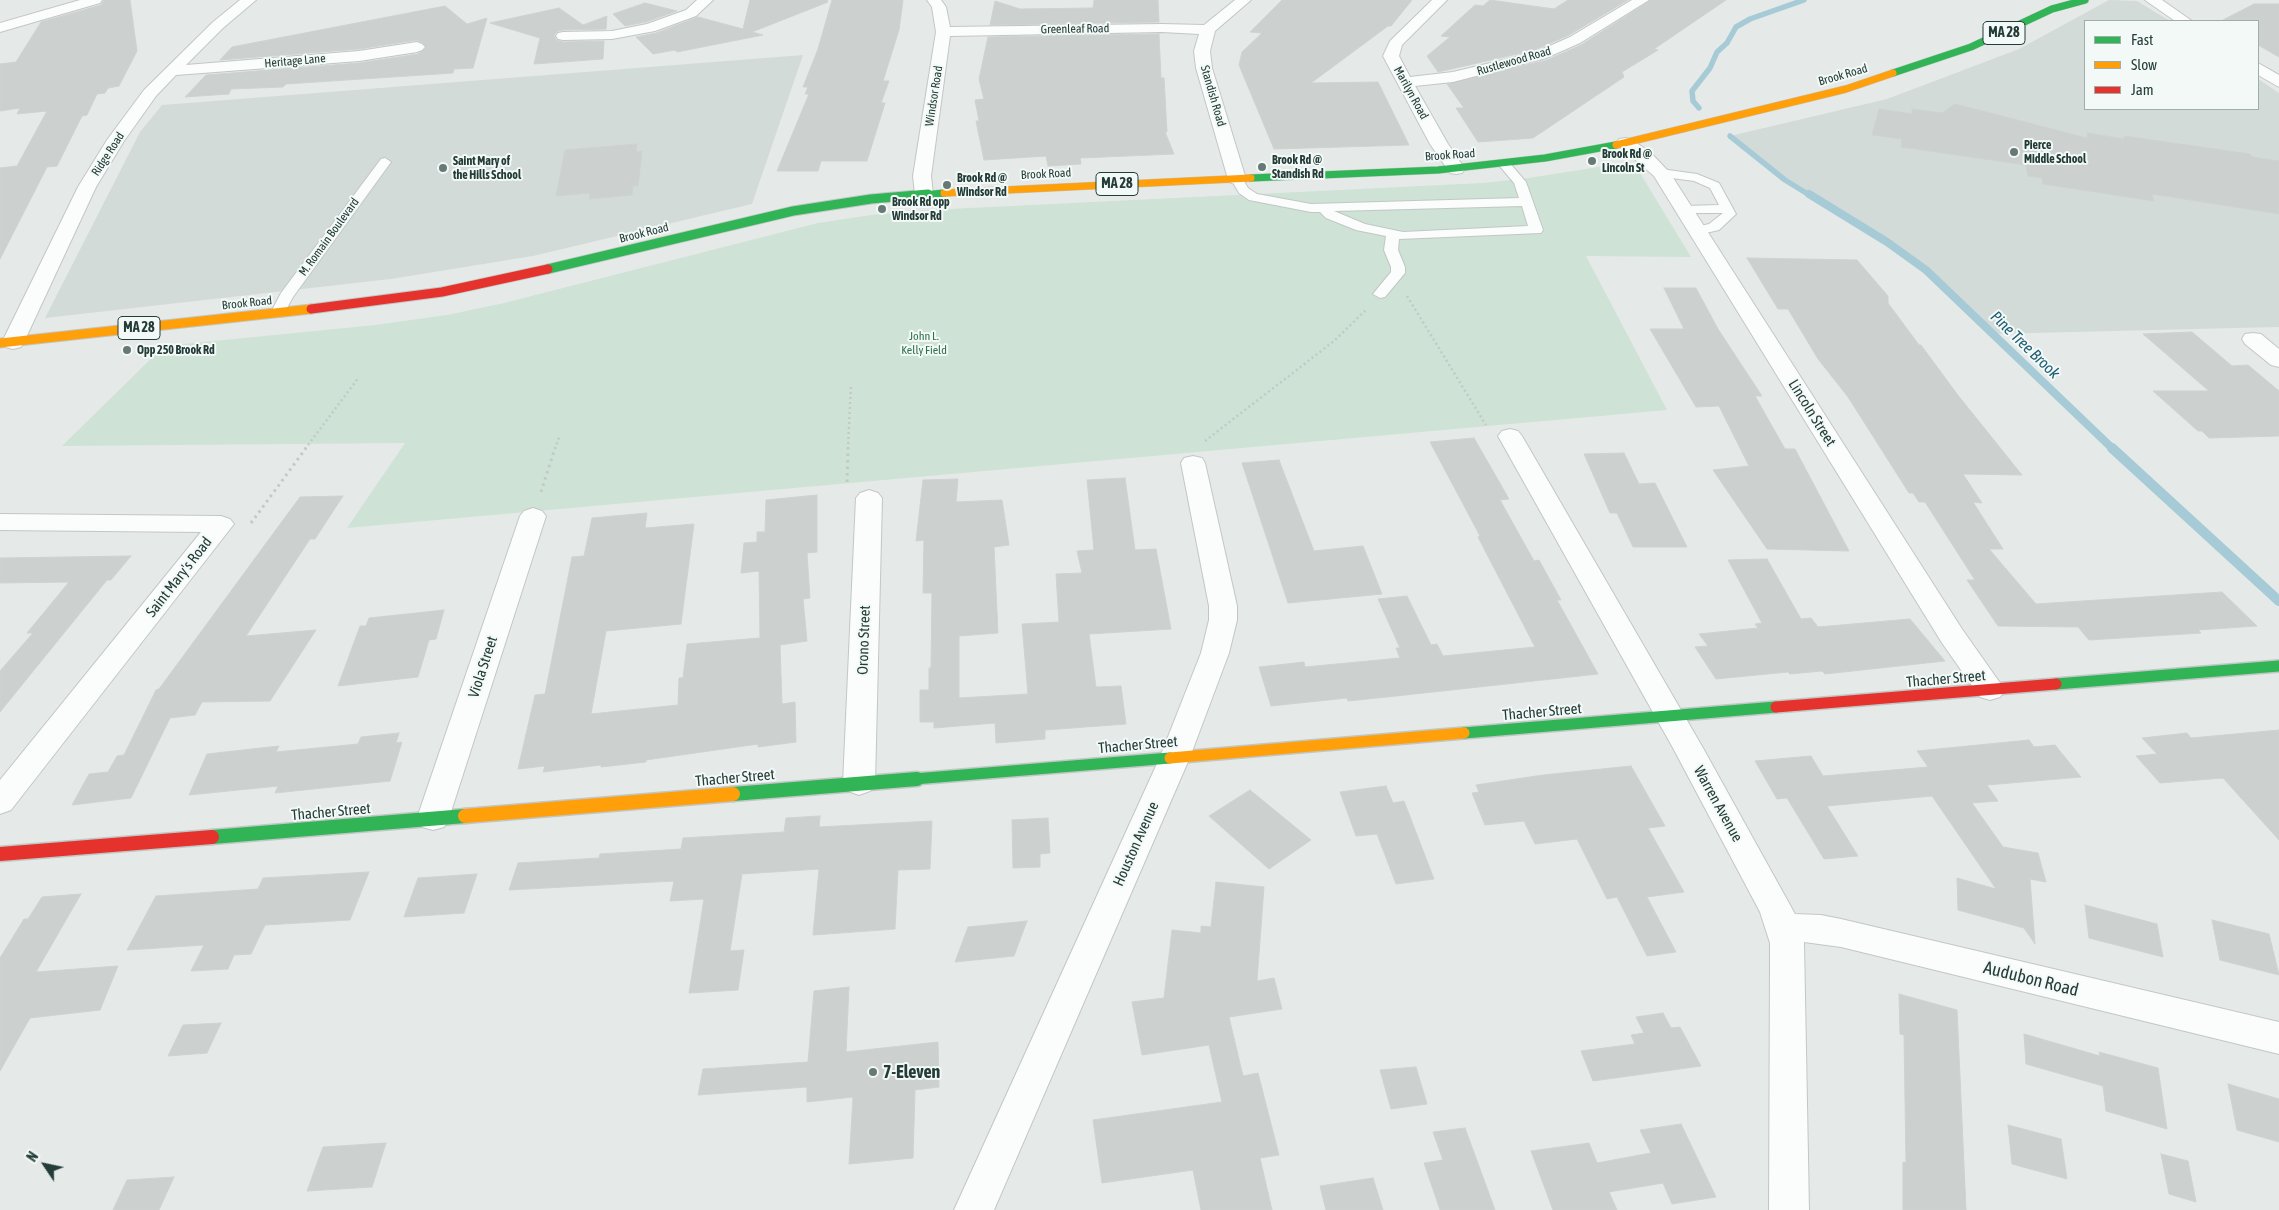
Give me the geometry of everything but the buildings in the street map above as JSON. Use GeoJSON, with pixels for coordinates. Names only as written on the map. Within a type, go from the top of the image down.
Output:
{"type":"FeatureCollection","features":[{"type":"Feature","properties":{"kind":"main road","name":"Brook Road"},"geometry":{"type":"LineString","coordinates":[[6,343],[277,314],[450,290],[545,270],[793,211],[853,201],[924,194],[1456,169],[1504,164],[1625,143],[1872,82],[1971,47],[2055,5],[2085,0]]}},
{"type":"Feature","properties":{"kind":"main road","name":"Thacher Street"},"geometry":{"type":"LineString","coordinates":[[0,854],[2279,666]]}},
{"type":"Feature","properties":{"kind":"street"},"geometry":{"type":"LineString","coordinates":[[0,28],[95,0]]}},
{"type":"Feature","properties":{"kind":"street","name":"Ridge Road"},"geometry":{"type":"LineString","coordinates":[[6,343],[100,163],[147,98],[171,71],[218,24],[249,0]]}},
{"type":"Feature","properties":{"kind":"street"},"geometry":{"type":"LineString","coordinates":[[564,36],[612,35],[650,28],[692,13],[706,0]]}},
{"type":"Feature","properties":{"kind":"street","name":"Windsor Road"},"geometry":{"type":"LineString","coordinates":[[924,194],[922,176],[942,32],[940,7],[934,0]]}},
{"type":"Feature","properties":{"kind":"street"},"geometry":{"type":"LineString","coordinates":[[1208,30],[1218,19],[1244,0]]}},
{"type":"Feature","properties":{"kind":"street","name":"Marilyn Road"},"geometry":{"type":"LineString","coordinates":[[1440,0],[1395,44],[1391,52],[1392,60],[1439,144],[1456,169]]}},
{"type":"Feature","properties":{"kind":"street","name":"Rustlewood Road"},"geometry":{"type":"LineString","coordinates":[[1405,82],[1454,77],[1534,57],[1575,40],[1642,0]]}},
{"type":"Feature","properties":{"kind":"street"},"geometry":{"type":"LineString","coordinates":[[2152,0],[2183,20]]}},
{"type":"Feature","properties":{"kind":"street","name":"Greenleaf Road"},"geometry":{"type":"LineString","coordinates":[[942,32],[1162,28],[1208,30]]}},
{"type":"Feature","properties":{"kind":"street","name":"Standish Road"},"geometry":{"type":"LineString","coordinates":[[1208,30],[1203,44],[1202,60],[1237,178]]}},
{"type":"Feature","properties":{"kind":"street","name":"Heritage Lane"},"geometry":{"type":"LineString","coordinates":[[171,71],[359,56],[417,47]]}},
{"type":"Feature","properties":{"kind":"street"},"geometry":{"type":"LineString","coordinates":[[2259,64],[2279,64]]}},
{"type":"Feature","properties":{"kind":"street"},"geometry":{"type":"LineString","coordinates":[[2259,69],[2279,82]]}},
{"type":"Feature","properties":{"kind":"street","name":"Lincoln Street"},"geometry":{"type":"LineString","coordinates":[[1625,143],[1645,156],[1661,173],[1952,636],[1990,690]]}},
{"type":"Feature","properties":{"kind":"street"},"geometry":{"type":"LineString","coordinates":[[2279,338],[2253,339],[2279,360]]}},
{"type":"Feature","properties":{"kind":"street","name":"Warren Avenue"},"geometry":{"type":"LineString","coordinates":[[1510,436],[1670,716],[1777,911],[1787,943],[1788,962],[1789,1210]]}},
{"type":"Feature","properties":{"kind":"street","name":"Houston Avenue"},"geometry":{"type":"LineString","coordinates":[[974,1210],[1175,757],[1215,653],[1223,620],[1220,588],[1193,464]]}},
{"type":"Feature","properties":{"kind":"street","name":"Orono Street"},"geometry":{"type":"LineString","coordinates":[[859,783],[869,498]]}},
{"type":"Feature","properties":{"kind":"street","name":"Viola Street"},"geometry":{"type":"LineString","coordinates":[[433,818],[533,516]]}},
{"type":"Feature","properties":{"kind":"street","name":"Saint Mary's Road"},"geometry":{"type":"LineString","coordinates":[[0,522],[221,524]]}},
{"type":"Feature","properties":{"kind":"street","name":"Saint Mary's Road"},"geometry":{"type":"LineString","coordinates":[[0,802],[221,524]]}},
{"type":"Feature","properties":{"kind":"street","name":"Audubon Road"},"geometry":{"type":"LineString","coordinates":[[1782,926],[1834,932],[2279,1038]]}},
{"type":"Feature","properties":{"kind":"lane","name":"M. Romain Boulevard"},"geometry":{"type":"LineString","coordinates":[[277,314],[286,296],[385,162]]}},
{"type":"Feature","properties":{"kind":"lane"},"geometry":{"type":"LineString","coordinates":[[1324,209],[1349,223],[1393,235],[1413,236],[1536,230],[1520,182],[1504,164]]}},
{"type":"Feature","properties":{"kind":"lane"},"geometry":{"type":"LineString","coordinates":[[1661,173],[1697,178],[1715,186],[1730,214],[1714,227],[1697,231]]}},
{"type":"Feature","properties":{"kind":"lane"},"geometry":{"type":"LineString","coordinates":[[1237,178],[1243,190],[1261,199],[1324,209],[1526,202]]}},
{"type":"Feature","properties":{"kind":"lane"},"geometry":{"type":"LineString","coordinates":[[1684,210],[1727,208]]}},
{"type":"Feature","properties":{"kind":"lane"},"geometry":{"type":"LineString","coordinates":[[1384,290],[1398,273],[1398,267],[1391,250],[1393,235]]}},
{"type":"Feature","properties":{"kind":"path"},"geometry":{"type":"LineString","coordinates":[[1193,464],[1202,454],[1201,444],[1334,341],[1384,290],[1405,292],[1493,436],[1510,436]]}},
{"type":"Feature","properties":{"kind":"path"},"geometry":{"type":"LineString","coordinates":[[221,524],[250,524],[359,377]]}},
{"type":"Feature","properties":{"kind":"path"},"geometry":{"type":"LineString","coordinates":[[851,384],[847,484],[869,498]]}},
{"type":"Feature","properties":{"kind":"path"},"geometry":{"type":"LineString","coordinates":[[533,516],[559,437]]}},
{"type":"Feature","properties":{"kind":"shaded area","name":"Pierce Middle School"},"geometry":{"type":"Polygon","coordinates":[[[2109,0],[2137,1],[2168,20],[2084,20],[2084,110],[2259,110],[2259,80],[2279,93],[2279,327],[1992,334],[1926,270],[1911,258],[1785,180],[1730,136],[1887,99],[2019,49],[2109,0]]]}},
{"type":"Feature","properties":{"kind":"shaded area","name":"Saint Mary of the Hills School"},"geometry":{"type":"Polygon","coordinates":[[[803,55],[752,204],[533,256],[391,279],[45,318],[140,132],[162,105],[803,55]]]}},
{"type":"Feature","properties":{"kind":"green space","name":"John L. Kelly Field"},"geometry":{"type":"Polygon","coordinates":[[[1611,165],[1629,166],[1640,173],[1691,257],[1586,256],[1667,410],[347,528],[405,443],[62,446],[164,346],[375,325],[447,315],[504,303],[818,223],[871,215],[929,210],[1483,183],[1611,165]]]}},
{"type":"Feature","properties":{"kind":"waterway","name":"Pine Tree Brook"},"geometry":{"type":"LineString","coordinates":[[1699,108],[1693,101],[1692,91],[1710,68],[1717,52],[1727,43],[1736,27],[1750,19],[1804,0]]}},
{"type":"Feature","properties":{"kind":"waterway","name":"Pine Tree Brook"},"geometry":{"type":"LineString","coordinates":[[1730,136],[1785,180],[1811,196]]}},
{"type":"Feature","properties":{"kind":"waterway","name":"Pine Tree Brook"},"geometry":{"type":"LineString","coordinates":[[1809,194],[1887,242],[1926,270],[2113,449]]}},
{"type":"Feature","properties":{"kind":"waterway","name":"Pine Tree Brook"},"geometry":{"type":"LineString","coordinates":[[2112,448],[2279,601]]}},
{"type":"Feature","properties":{"kind":"traffic: fast"},"geometry":{"type":"LineString","coordinates":[[1893,73],[1971,47],[2052,9],[2085,0]]}},
{"type":"Feature","properties":{"kind":"traffic: fast"},"geometry":{"type":"LineString","coordinates":[[1251,178],[1438,170],[1545,158],[1616,145]]}},
{"type":"Feature","properties":{"kind":"traffic: fast"},"geometry":{"type":"LineString","coordinates":[[548,269],[793,211],[871,199],[944,193]]}},
{"type":"Feature","properties":{"kind":"traffic: fast"},"geometry":{"type":"LineString","coordinates":[[2056,684],[2279,666]]}},
{"type":"Feature","properties":{"kind":"traffic: fast"},"geometry":{"type":"LineString","coordinates":[[1464,733],[1776,707]]}},
{"type":"Feature","properties":{"kind":"traffic: fast"},"geometry":{"type":"LineString","coordinates":[[733,794],[1170,758]]}},
{"type":"Feature","properties":{"kind":"traffic: fast"},"geometry":{"type":"LineString","coordinates":[[212,837],[465,816]]}},
{"type":"Feature","properties":{"kind":"traffic: slow"},"geometry":{"type":"LineString","coordinates":[[1616,145],[1846,89],[1893,73]]}},
{"type":"Feature","properties":{"kind":"traffic: slow"},"geometry":{"type":"LineString","coordinates":[[944,193],[1251,178]]}},
{"type":"Feature","properties":{"kind":"traffic: slow"},"geometry":{"type":"LineString","coordinates":[[0,343],[311,309]]}},
{"type":"Feature","properties":{"kind":"traffic: slow"},"geometry":{"type":"LineString","coordinates":[[1170,758],[1464,733]]}},
{"type":"Feature","properties":{"kind":"traffic: slow"},"geometry":{"type":"LineString","coordinates":[[465,816],[733,794]]}},
{"type":"Feature","properties":{"kind":"traffic: jam"},"geometry":{"type":"LineString","coordinates":[[311,309],[442,292],[548,269]]}},
{"type":"Feature","properties":{"kind":"traffic: jam"},"geometry":{"type":"LineString","coordinates":[[1776,707],[2056,684]]}},
{"type":"Feature","properties":{"kind":"traffic: jam"},"geometry":{"type":"LineString","coordinates":[[0,854],[212,837]]}},
{"type":"Feature","properties":{"kind":"place","name":"Pierce Middle School"},"geometry":{"type":"Point","coordinates":[2014,152]}},
{"type":"Feature","properties":{"kind":"place","name":"Brook Rd @ Lincoln St"},"geometry":{"type":"Point","coordinates":[1592,161]}},
{"type":"Feature","properties":{"kind":"place","name":"Brook Rd @ Standish Rd"},"geometry":{"type":"Point","coordinates":[1262,167]}},
{"type":"Feature","properties":{"kind":"place","name":"Saint Mary of the Hills School"},"geometry":{"type":"Point","coordinates":[443,168]}},
{"type":"Feature","properties":{"kind":"place","name":"Brook Rd @ Windsor Rd"},"geometry":{"type":"Point","coordinates":[947,185]}},
{"type":"Feature","properties":{"kind":"place","name":"Brook Rd opp Windsor Rd"},"geometry":{"type":"Point","coordinates":[882,209]}},
{"type":"Feature","properties":{"kind":"place","name":"Opp 250 Brook Rd"},"geometry":{"type":"Point","coordinates":[127,350]}},
{"type":"Feature","properties":{"kind":"place","name":"7-Eleven"},"geometry":{"type":"Point","coordinates":[873,1072]}}]}
